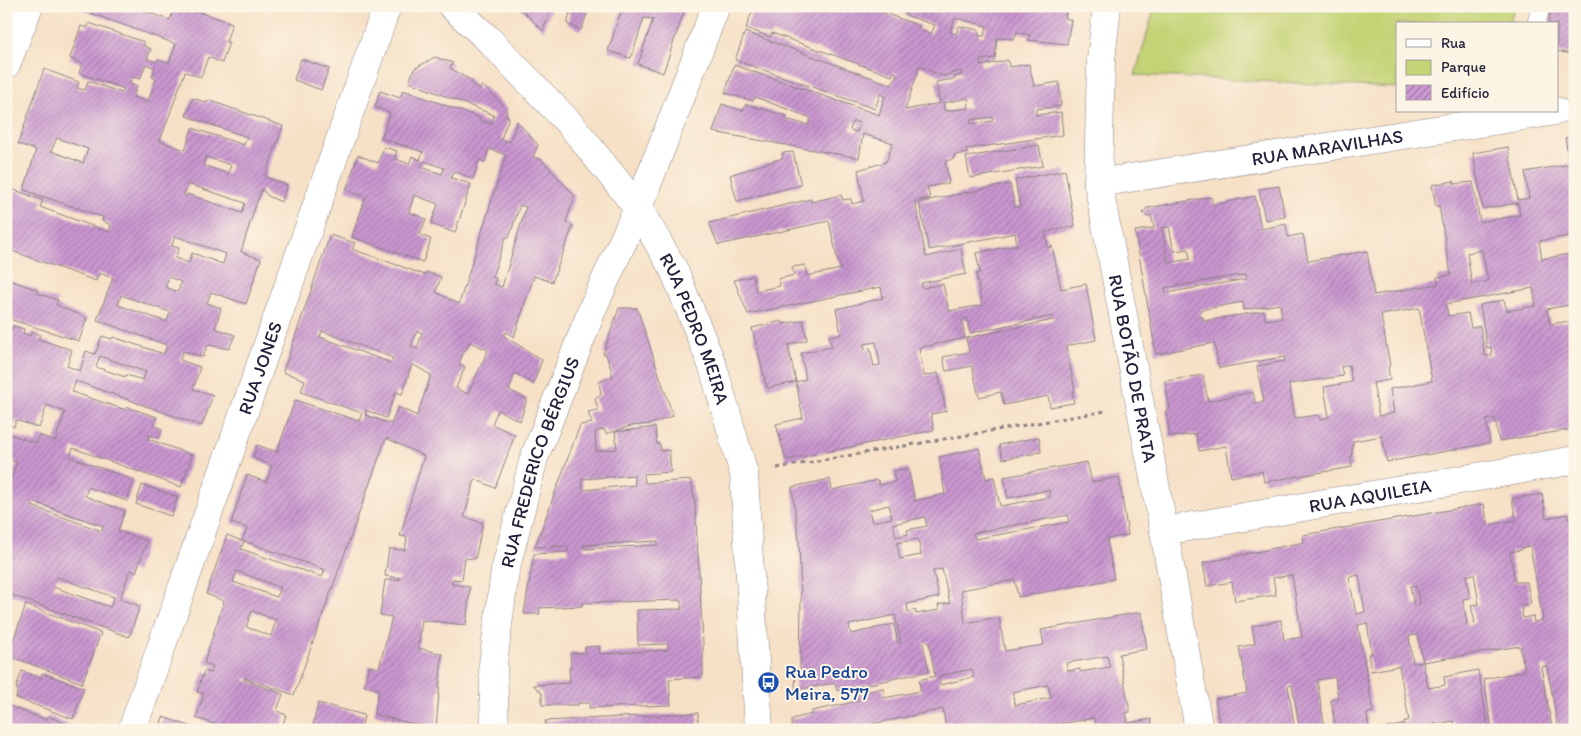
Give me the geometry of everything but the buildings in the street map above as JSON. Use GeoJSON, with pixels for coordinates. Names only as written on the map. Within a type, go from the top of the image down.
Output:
{"type":"FeatureCollection","features":[{"type":"Feature","properties":{"kind":"street"},"geometry":{"type":"LineString","coordinates":[[6,64],[29,6]]}},
{"type":"Feature","properties":{"kind":"street","name":"RUA JONES"},"geometry":{"type":"LineString","coordinates":[[132,730],[387,6]]}},
{"type":"Feature","properties":{"kind":"street","name":"RUA PEDRO MEIRA"},"geometry":{"type":"LineString","coordinates":[[452,6],[488,39],[571,125],[638,208],[674,270],[710,358],[744,474],[759,730]]}},
{"type":"Feature","properties":{"kind":"street","name":"RUA FREDERICO BÉRGIUS"},"geometry":{"type":"LineString","coordinates":[[495,730],[494,664],[505,571],[534,458],[594,305],[638,208],[716,6]]}},
{"type":"Feature","properties":{"kind":"street","name":"RUA BOTÃO DE PRATA"},"geometry":{"type":"LineString","coordinates":[[1107,6],[1101,60],[1098,183],[1164,531],[1199,730]]}},
{"type":"Feature","properties":{"kind":"street","name":"RUA MARAVILHAS"},"geometry":{"type":"LineString","coordinates":[[1558,111],[1575,108]]}},
{"type":"Feature","properties":{"kind":"street","name":"RUA MARAVILHAS"},"geometry":{"type":"LineString","coordinates":[[1098,183],[1512,115],[1546,112]]}},
{"type":"Feature","properties":{"kind":"street","name":"RUA AQUILEIA"},"geometry":{"type":"LineString","coordinates":[[1164,531],[1575,460]]}},
{"type":"Feature","properties":{"kind":"lane"},"geometry":{"type":"LineString","coordinates":[[1536,22],[1540,6]]}},
{"type":"Feature","properties":{"kind":"path"},"geometry":{"type":"LineString","coordinates":[[744,474],[1140,405]]}},
{"type":"Feature","properties":{"kind":"green space"},"geometry":{"type":"Polygon","coordinates":[[[1155,6],[1515,6],[1510,22],[1396,22],[1396,88],[1135,75],[1155,6]]]}},
{"type":"Feature","properties":{"kind":"place","name":"Rua Pedro Meira, 577"},"geometry":{"type":"Point","coordinates":[769,682]}}]}
